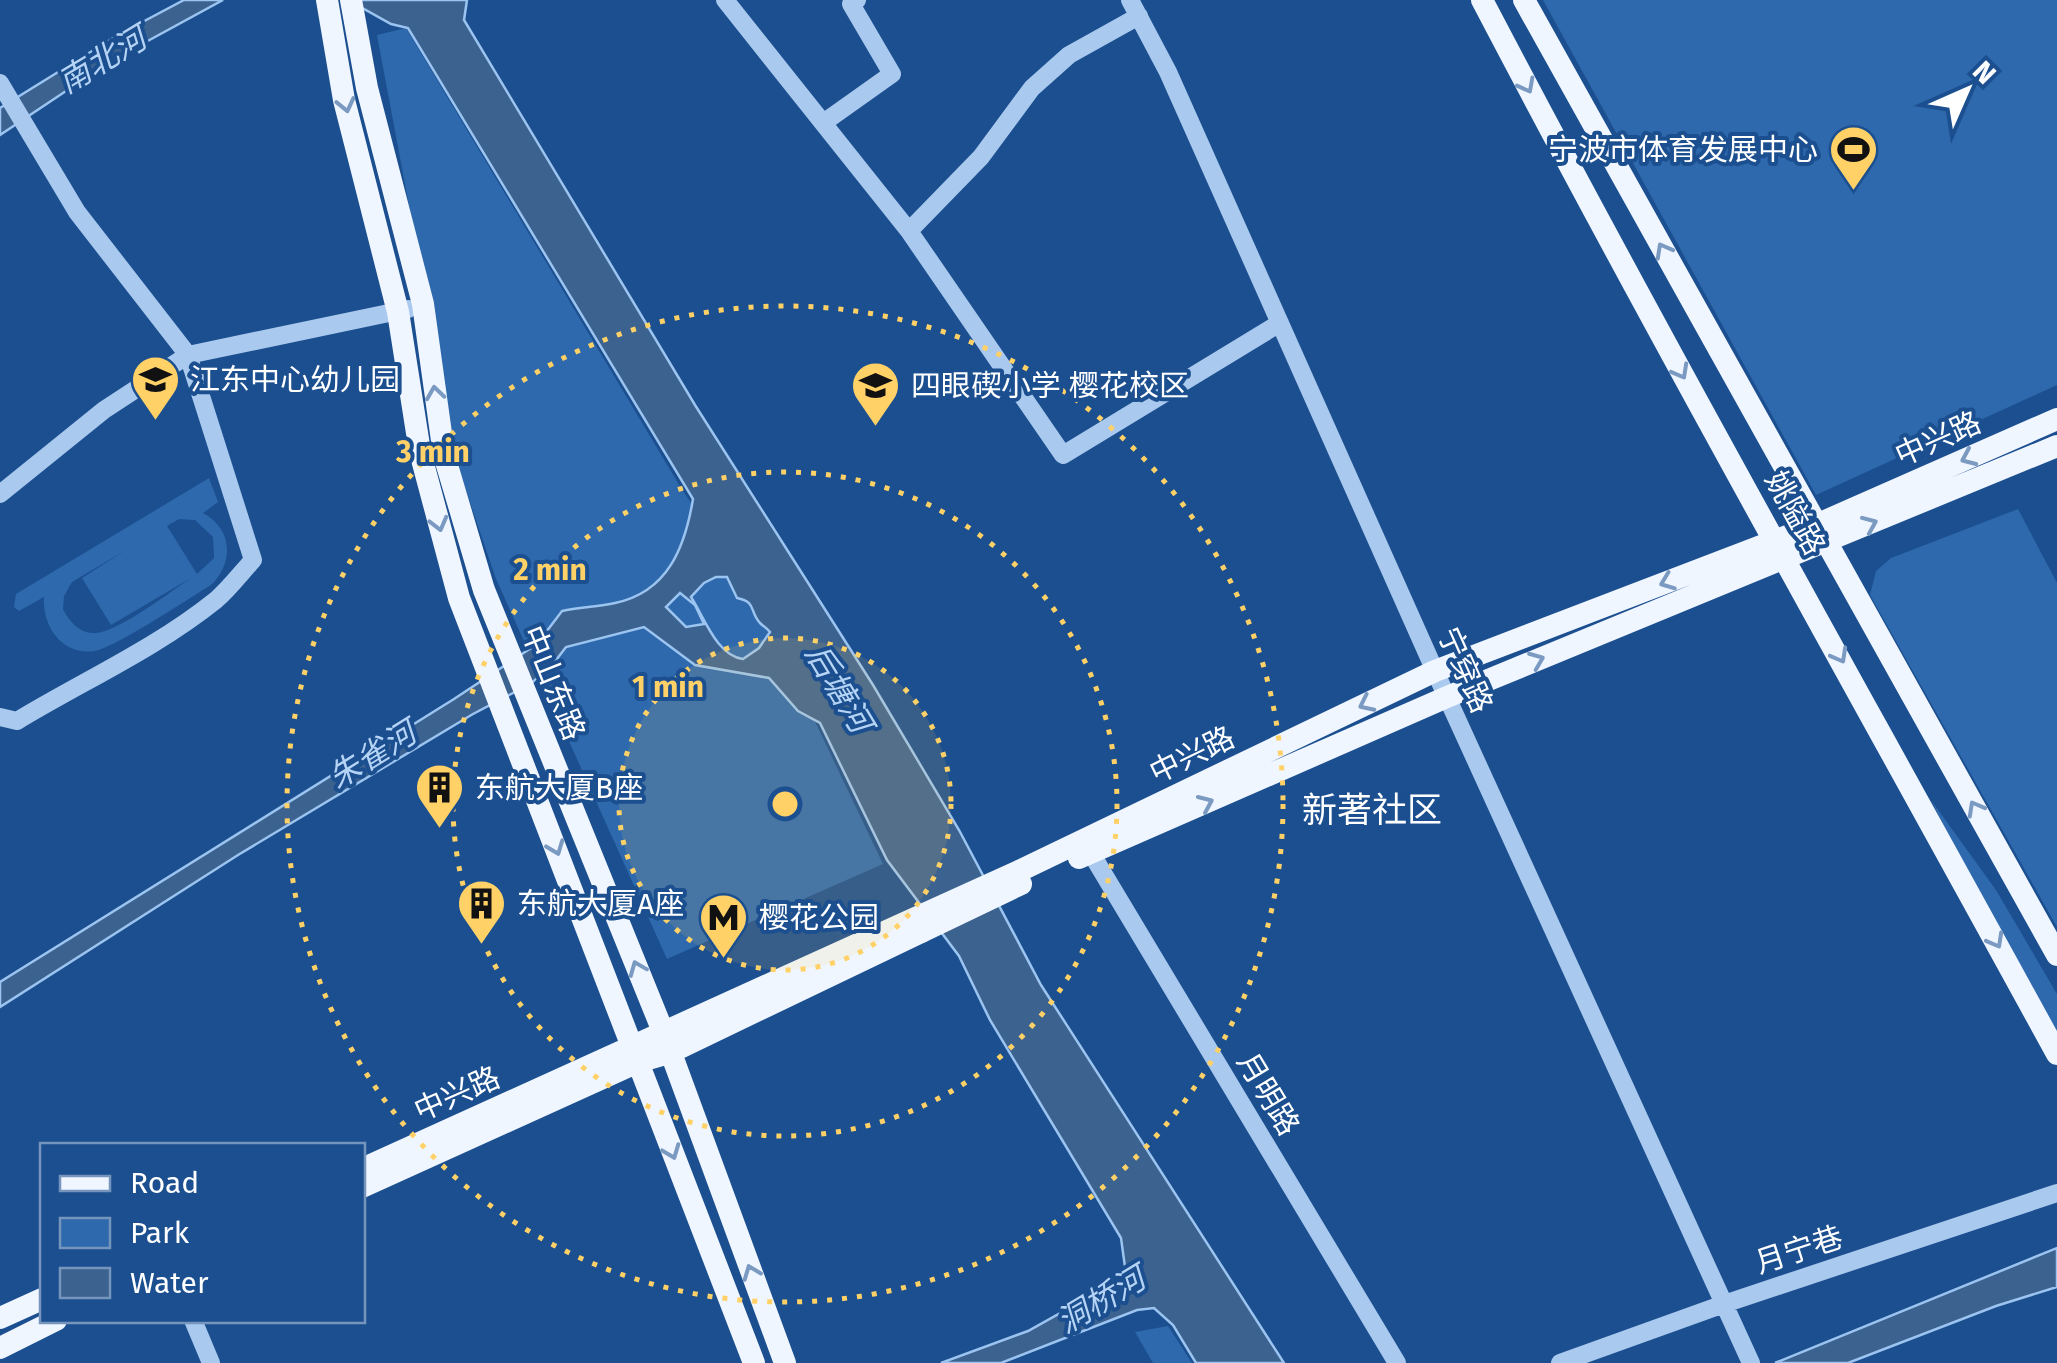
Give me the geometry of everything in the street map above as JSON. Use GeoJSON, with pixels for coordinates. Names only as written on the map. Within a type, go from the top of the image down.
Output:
{"type":"FeatureCollection","features":[{"type":"Feature","properties":{"kind":"main road","name":"姚隘路"},"geometry":{"type":"LineString","coordinates":[[1482,0],[1618,259],[2057,1054]]}},
{"type":"Feature","properties":{"kind":"main road","name":"姚隘路"},"geometry":{"type":"LineString","coordinates":[[1524,0],[2057,955]]}},
{"type":"Feature","properties":{"kind":"main road","name":"中山东路"},"geometry":{"type":"LineString","coordinates":[[328,4],[344,100],[398,312],[420,452],[459,598],[748,1361]]}},
{"type":"Feature","properties":{"kind":"main road","name":"中山东路"},"geometry":{"type":"LineString","coordinates":[[353,12],[367,88],[423,304],[444,454],[484,590],[666,1044],[785,1363]]}},
{"type":"Feature","properties":{"kind":"main road","name":"中兴路"},"geometry":{"type":"LineString","coordinates":[[1821,534],[2057,419]]}},
{"type":"Feature","properties":{"kind":"main road","name":"中兴路"},"geometry":{"type":"LineString","coordinates":[[365,1168],[666,1044],[1020,878],[1435,671],[2057,446]]}},
{"type":"Feature","properties":{"kind":"main road","name":"中兴路"},"geometry":{"type":"LineString","coordinates":[[1020,878],[1091,853],[1781,549]]}},
{"type":"Feature","properties":{"kind":"main road","name":"中兴路"},"geometry":{"type":"LineString","coordinates":[[365,1186],[635,1055]]}},
{"type":"Feature","properties":{"kind":"main road"},"geometry":{"type":"LineString","coordinates":[[0,1318],[40,1301]]}},
{"type":"Feature","properties":{"kind":"main road"},"geometry":{"type":"LineString","coordinates":[[0,1348],[50,1323]]}},
{"type":"Feature","properties":{"kind":"street"},"geometry":{"type":"LineString","coordinates":[[725,0],[909,232],[1062,455],[1280,324]]}},
{"type":"Feature","properties":{"kind":"street"},"geometry":{"type":"LineString","coordinates":[[823,123],[892,74],[851,4],[857,0]]}},
{"type":"Feature","properties":{"kind":"street"},"geometry":{"type":"LineString","coordinates":[[909,232],[981,157],[1032,88],[1135,8]]}},
{"type":"Feature","properties":{"kind":"street","name":"宁穿路"},"geometry":{"type":"LineString","coordinates":[[1135,8],[1168,72],[1435,671],[1749,1359]]}},
{"type":"Feature","properties":{"kind":"street"},"geometry":{"type":"LineString","coordinates":[[0,717],[17,721],[127,660],[217,599],[253,560],[188,355],[76,212],[4,91]]}},
{"type":"Feature","properties":{"kind":"street"},"geometry":{"type":"LineString","coordinates":[[0,494],[104,410],[188,355],[423,304]]}},
{"type":"Feature","properties":{"kind":"street","name":"月明路"},"geometry":{"type":"LineString","coordinates":[[1091,853],[1398,1363]]}},
{"type":"Feature","properties":{"kind":"street","name":"月宁巷"},"geometry":{"type":"LineString","coordinates":[[1560,1363],[1724,1304],[2057,1194]]}},
{"type":"Feature","properties":{"kind":"street"},"geometry":{"type":"LineString","coordinates":[[194,1323],[210,1363]]}},
{"type":"Feature","properties":{"kind":"green space","name":"宁波市体育发展中心"},"geometry":{"type":"Polygon","coordinates":[[[1543,0],[2057,0],[2057,385],[1816,495],[1543,0]]]}},
{"type":"Feature","properties":{"kind":"green space","name":"樱花公园"},"geometry":{"type":"Polygon","coordinates":[[[406,28],[681,488],[759,604],[883,864],[667,959],[496,579],[458,467],[377,35],[406,28]]]}},
{"type":"Feature","properties":{"kind":"green space"},"geometry":{"type":"Polygon","coordinates":[[[209,478],[218,502],[203,513],[225,537],[224,567],[211,585],[152,622],[105,648],[73,649],[56,637],[46,618],[44,597],[19,611],[14,607],[16,594],[209,478]],[[179,519],[167,526],[197,574],[214,558],[213,537],[195,520],[179,519]],[[126,550],[72,582],[64,596],[63,609],[79,629],[93,633],[115,627],[191,578],[111,625],[82,578],[126,550]]]}},
{"type":"Feature","properties":{"kind":"green space"},"geometry":{"type":"Polygon","coordinates":[[[2018,509],[2057,583],[2057,927],[1870,595],[1876,571],[1891,558],[2018,509]]]}},
{"type":"Feature","properties":{"kind":"green space"},"geometry":{"type":"Polygon","coordinates":[[[1931,800],[1996,890],[2057,994],[2057,1036],[1976,892],[1931,800]]]}},
{"type":"Feature","properties":{"kind":"green space"},"geometry":{"type":"Polygon","coordinates":[[[1168,1326],[1192,1363],[1153,1363],[1135,1332],[1168,1326]]]}},
{"type":"Feature","properties":{"kind":"water","name":"南北河"},"geometry":{"type":"Polygon","coordinates":[[[184,0],[223,0],[111,61],[0,135],[0,108],[118,35],[184,0]]]}},
{"type":"Feature","properties":{"kind":"water"},"geometry":{"type":"Polygon","coordinates":[[[348,0],[467,0],[464,20],[695,405],[873,685],[959,830],[1041,985],[1284,1363],[1196,1363],[1173,1325],[1154,1308],[1137,1310],[1001,1363],[941,1363],[1028,1331],[1119,1280],[1125,1267],[1121,1238],[990,1020],[959,956],[887,860],[820,723],[798,711],[769,678],[695,665],[644,627],[566,647],[550,668],[530,684],[238,855],[0,1007],[0,982],[454,699],[537,644],[562,611],[615,603],[648,589],[661,578],[679,550],[693,499],[408,28],[391,24],[348,0]],[[716,577],[691,597],[719,643],[743,659],[759,648],[770,632],[750,605],[737,598],[727,577],[716,577]],[[680,593],[666,607],[686,627],[704,624],[695,605],[680,593]]]}},
{"type":"Feature","properties":{"kind":"water"},"geometry":{"type":"Polygon","coordinates":[[[2057,1248],[2057,1287],[1848,1363],[1775,1363],[2057,1248]]]}},
{"type":"Feature","properties":{"kind":"place","name":"宁波市体育发展中心"},"geometry":{"type":"Point","coordinates":[1853,192]}},
{"type":"Feature","properties":{"kind":"place","name":"江东中心幼儿园"},"geometry":{"type":"Point","coordinates":[155,422]}},
{"type":"Feature","properties":{"kind":"place","name":"四眼碶小学 樱花校区"},"geometry":{"type":"Point","coordinates":[876,428]}},
{"type":"Feature","properties":{"kind":"place","name":"东航大厦B座"},"geometry":{"type":"Point","coordinates":[440,830]}},
{"type":"Feature","properties":{"kind":"place","name":"东航大厦A座"},"geometry":{"type":"Point","coordinates":[482,946]}},
{"type":"Feature","properties":{"kind":"place","name":"樱花公园"},"geometry":{"type":"Point","coordinates":[724,960]}},
{"type":"Feature","properties":{"kind":"district","name":"新著社区"},"geometry":{"type":"Point","coordinates":[1372,810]}},
{"type":"Feature","properties":{"kind":"water label","name":"后塘河"},"geometry":{"type":"Point","coordinates":[839,688]}},
{"type":"Feature","properties":{"kind":"water label","name":"朱雀河"},"geometry":{"type":"Point","coordinates":[372,755]}},
{"type":"Feature","properties":{"kind":"water label","name":"洞桥河"},"geometry":{"type":"Point","coordinates":[1101,1300]}}]}
